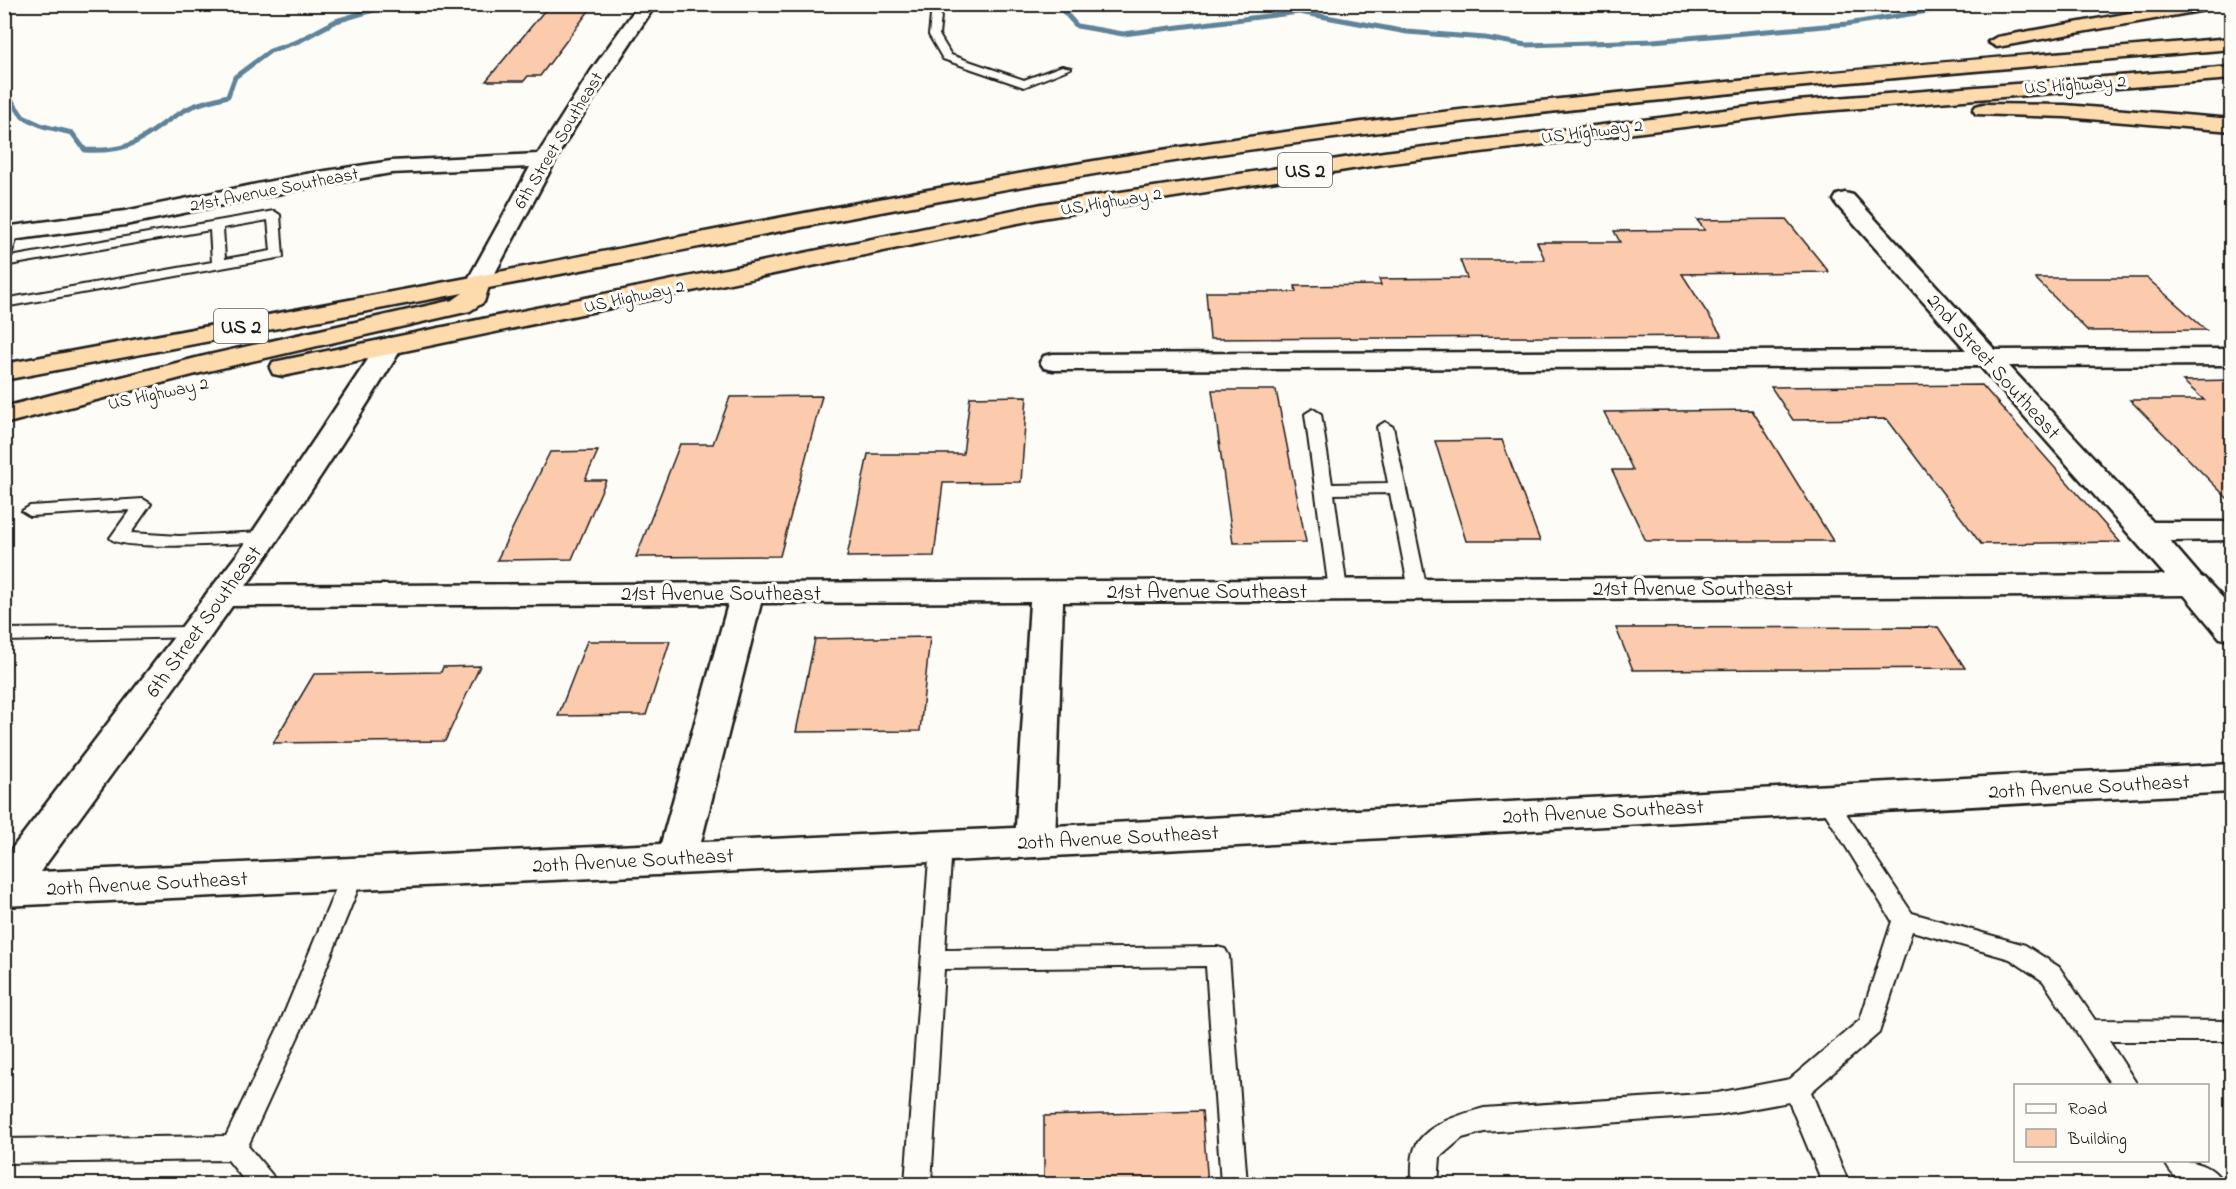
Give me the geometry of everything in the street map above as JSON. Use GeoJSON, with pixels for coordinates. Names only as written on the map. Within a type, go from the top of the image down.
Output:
{"type":"FeatureCollection","features":[{"type":"Feature","properties":{"kind":"highway"},"geometry":{"type":"LineString","coordinates":[[1806,79],[1874,61],[1975,46],[2211,4]]}},
{"type":"Feature","properties":{"kind":"highway","name":"US Highway 2"},"geometry":{"type":"LineString","coordinates":[[4,372],[956,191],[1212,148],[1484,111],[1806,79],[2232,43]]}},
{"type":"Feature","properties":{"kind":"highway","name":"US Highway 2"},"geometry":{"type":"LineString","coordinates":[[4,425],[844,250],[1042,212],[1384,158],[1637,125],[1899,98],[2232,73]]}},
{"type":"Feature","properties":{"kind":"highway"},"geometry":{"type":"LineString","coordinates":[[1637,125],[1930,110],[2065,111],[2232,125]]}},
{"type":"Feature","properties":{"kind":"highway"},"geometry":{"type":"LineString","coordinates":[[390,346],[401,335],[426,326],[633,280],[956,191]]}},
{"type":"Feature","properties":{"kind":"highway"},"geometry":{"type":"LineString","coordinates":[[4,416],[210,363],[461,306],[475,297],[478,283]]}},
{"type":"Feature","properties":{"kind":"street","name":"6th Street Southeast"},"geometry":{"type":"LineString","coordinates":[[478,283],[511,217],[545,160],[611,53],[648,4]]}},
{"type":"Feature","properties":{"kind":"street","name":"21st Avenue Southeast"},"geometry":{"type":"LineString","coordinates":[[9,234],[125,218],[391,167],[545,160]]}},
{"type":"Feature","properties":{"kind":"street","name":"2nd Street Southeast"},"geometry":{"type":"LineString","coordinates":[[1845,200],[2192,585]]}},
{"type":"Feature","properties":{"kind":"street","name":"6th Street Southeast"},"geometry":{"type":"LineString","coordinates":[[4,890],[264,537],[362,392],[390,346]]}},
{"type":"Feature","properties":{"kind":"street"},"geometry":{"type":"LineString","coordinates":[[1053,362],[2232,357]]}},
{"type":"Feature","properties":{"kind":"street"},"geometry":{"type":"LineString","coordinates":[[2144,532],[2232,531]]}},
{"type":"Feature","properties":{"kind":"street","name":"21st Avenue Southeast"},"geometry":{"type":"LineString","coordinates":[[222,596],[2192,585]]}},
{"type":"Feature","properties":{"kind":"street"},"geometry":{"type":"LineString","coordinates":[[2192,585],[2232,630]]}},
{"type":"Feature","properties":{"kind":"street"},"geometry":{"type":"LineString","coordinates":[[1035,842],[1047,592]]}},
{"type":"Feature","properties":{"kind":"street"},"geometry":{"type":"LineString","coordinates":[[677,858],[747,593]]}},
{"type":"Feature","properties":{"kind":"street","name":"20th Avenue Southeast"},"geometry":{"type":"LineString","coordinates":[[4,890],[1035,842],[2232,778]]}},
{"type":"Feature","properties":{"kind":"lane"},"geometry":{"type":"LineString","coordinates":[[932,4],[936,16],[934,36],[946,57],[1024,84],[1066,68]]}},
{"type":"Feature","properties":{"kind":"lane"},"geometry":{"type":"LineString","coordinates":[[194,204],[198,228]]}},
{"type":"Feature","properties":{"kind":"lane"},"geometry":{"type":"LineString","coordinates":[[4,262],[274,215],[278,254],[4,303]]}},
{"type":"Feature","properties":{"kind":"lane"},"geometry":{"type":"LineString","coordinates":[[216,225],[219,265]]}},
{"type":"Feature","properties":{"kind":"lane"},"geometry":{"type":"LineString","coordinates":[[4,256],[9,234]]}},
{"type":"Feature","properties":{"kind":"lane"},"geometry":{"type":"LineString","coordinates":[[1313,414],[1338,590]]}},
{"type":"Feature","properties":{"kind":"lane"},"geometry":{"type":"LineString","coordinates":[[1385,427],[1418,590]]}},
{"type":"Feature","properties":{"kind":"lane"},"geometry":{"type":"LineString","coordinates":[[1325,489],[1398,488]]}},
{"type":"Feature","properties":{"kind":"lane"},"geometry":{"type":"LineString","coordinates":[[30,512],[143,504],[119,538],[178,541],[264,537]]}},
{"type":"Feature","properties":{"kind":"lane"},"geometry":{"type":"LineString","coordinates":[[4,635],[195,633]]}},
{"type":"Feature","properties":{"kind":"lane"},"geometry":{"type":"LineString","coordinates":[[1827,800],[1904,921],[2017,952],[2051,974],[2125,1084]]}},
{"type":"Feature","properties":{"kind":"lane"},"geometry":{"type":"LineString","coordinates":[[918,1185],[941,845]]}},
{"type":"Feature","properties":{"kind":"lane"},"geometry":{"type":"LineString","coordinates":[[234,1148],[290,1028],[353,874]]}},
{"type":"Feature","properties":{"kind":"lane"},"geometry":{"type":"LineString","coordinates":[[1425,1185],[1428,1152],[1454,1128],[1484,1120],[1717,1104],[1797,1089],[1870,1026],[1904,921]]}},
{"type":"Feature","properties":{"kind":"lane"},"geometry":{"type":"LineString","coordinates":[[933,960],[1217,956],[1234,1185]]}},
{"type":"Feature","properties":{"kind":"lane"},"geometry":{"type":"LineString","coordinates":[[2088,1030],[2232,1031]]}},
{"type":"Feature","properties":{"kind":"lane"},"geometry":{"type":"LineString","coordinates":[[1797,1089],[1836,1185]]}},
{"type":"Feature","properties":{"kind":"lane"},"geometry":{"type":"LineString","coordinates":[[4,1151],[234,1148]]}},
{"type":"Feature","properties":{"kind":"lane"},"geometry":{"type":"LineString","coordinates":[[234,1148],[263,1185]]}},
{"type":"Feature","properties":{"kind":"lane"},"geometry":{"type":"LineString","coordinates":[[2178,1162],[2180,1166],[2210,1185]]}},
{"type":"Feature","properties":{"kind":"building"},"geometry":{"type":"Polygon","coordinates":[[[550,4],[594,4],[540,76],[528,76],[524,81],[486,81],[550,4]]]}},
{"type":"Feature","properties":{"kind":"building"},"geometry":{"type":"Polygon","coordinates":[[[1786,219],[1829,272],[1682,274],[1722,336],[1210,339],[1206,292],[1296,292],[1295,286],[1381,285],[1379,279],[1467,278],[1460,260],[1545,260],[1537,242],[1620,242],[1614,231],[1705,230],[1697,220],[1786,219]]]}},
{"type":"Feature","properties":{"kind":"building"},"geometry":{"type":"Polygon","coordinates":[[[2035,278],[2147,278],[2206,330],[2088,331],[2035,278]]]}},
{"type":"Feature","properties":{"kind":"building"},"geometry":{"type":"Polygon","coordinates":[[[2232,380],[2232,503],[2130,400],[2204,400],[2183,381],[2232,380]]]}},
{"type":"Feature","properties":{"kind":"building"},"geometry":{"type":"Polygon","coordinates":[[[1982,385],[2120,542],[1981,544],[1887,419],[1793,420],[1771,387],[1982,385]]]}},
{"type":"Feature","properties":{"kind":"building"},"geometry":{"type":"Polygon","coordinates":[[[1212,390],[1276,390],[1306,542],[1233,543],[1212,390]]]}},
{"type":"Feature","properties":{"kind":"building"},"geometry":{"type":"Polygon","coordinates":[[[822,396],[780,556],[636,557],[680,444],[713,444],[730,397],[822,396]]]}},
{"type":"Feature","properties":{"kind":"building"},"geometry":{"type":"Polygon","coordinates":[[[1027,396],[1021,482],[943,483],[934,556],[847,557],[868,454],[963,454],[970,397],[1027,396]]]}},
{"type":"Feature","properties":{"kind":"building"},"geometry":{"type":"Polygon","coordinates":[[[1752,410],[1833,541],[1646,541],[1612,470],[1633,470],[1604,412],[1752,410]]]}},
{"type":"Feature","properties":{"kind":"building"},"geometry":{"type":"Polygon","coordinates":[[[1502,440],[1540,541],[1466,541],[1435,441],[1502,440]]]}},
{"type":"Feature","properties":{"kind":"building"},"geometry":{"type":"Polygon","coordinates":[[[598,451],[585,480],[606,480],[572,559],[497,560],[550,452],[598,451]]]}},
{"type":"Feature","properties":{"kind":"building"},"geometry":{"type":"Polygon","coordinates":[[[1938,627],[1965,668],[1633,670],[1616,628],[1938,627]]]}},
{"type":"Feature","properties":{"kind":"building"},"geometry":{"type":"Polygon","coordinates":[[[930,637],[920,731],[796,732],[815,639],[930,637]]]}},
{"type":"Feature","properties":{"kind":"building"},"geometry":{"type":"Polygon","coordinates":[[[587,641],[670,641],[646,715],[558,716],[587,641]]]}},
{"type":"Feature","properties":{"kind":"building"},"geometry":{"type":"Polygon","coordinates":[[[480,666],[445,741],[273,743],[314,674],[441,672],[443,667],[480,666]]]}},
{"type":"Feature","properties":{"kind":"building"},"geometry":{"type":"Polygon","coordinates":[[[1202,1111],[1208,1185],[1044,1185],[1044,1116],[1202,1111]]]}},
{"type":"Feature","properties":{"kind":"waterway"},"geometry":{"type":"LineString","coordinates":[[4,90],[23,117],[43,126],[72,133],[85,150],[119,148],[141,139],[192,107],[228,96],[235,77],[270,51],[299,41],[336,21],[394,4]]}},
{"type":"Feature","properties":{"kind":"waterway"},"geometry":{"type":"LineString","coordinates":[[1057,4],[1077,26],[1123,34],[1299,12],[1407,32],[1485,38],[1526,45],[1653,41],[1847,24],[1972,4]]}}]}
